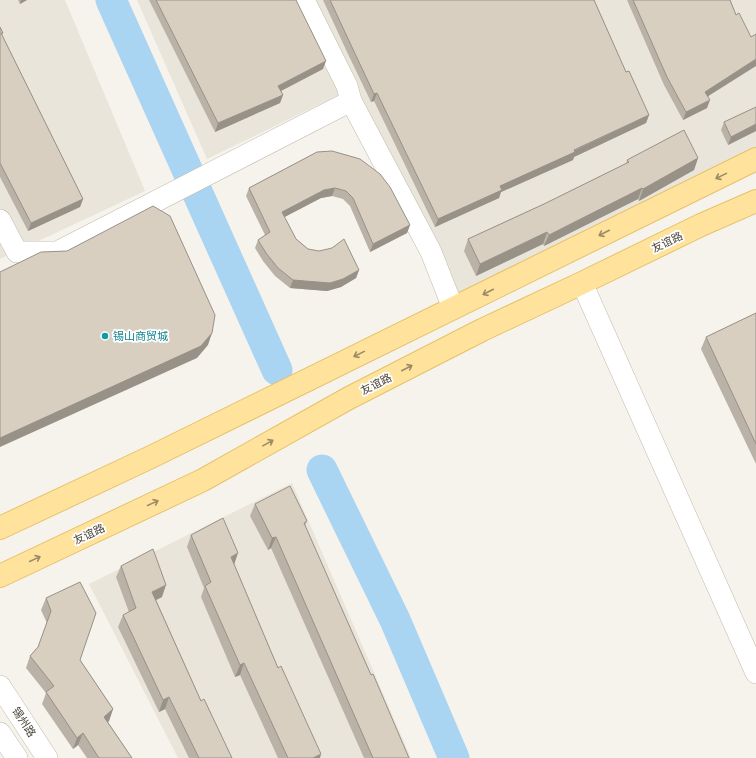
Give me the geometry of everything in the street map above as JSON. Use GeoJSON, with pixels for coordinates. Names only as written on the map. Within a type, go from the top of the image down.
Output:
{"type":"FeatureCollection","features":[{"type":"Feature","properties":{"kind":"main road"},"geometry":{"type":"LineString","coordinates":[[0,528],[151,457],[453,308],[469,302],[639,215],[756,159]]}},
{"type":"Feature","properties":{"kind":"main road","name":"友谊路"},"geometry":{"type":"LineString","coordinates":[[0,576],[203,480],[349,398],[482,330],[582,284],[701,225],[756,201]]}},
{"type":"Feature","properties":{"kind":"street"},"geometry":{"type":"LineString","coordinates":[[304,0],[347,86],[351,101],[431,252],[453,308]]}},
{"type":"Feature","properties":{"kind":"street"},"geometry":{"type":"LineString","coordinates":[[0,220],[16,252],[57,252],[351,101]]}},
{"type":"Feature","properties":{"kind":"street"},"geometry":{"type":"LineString","coordinates":[[582,284],[756,673]]}},
{"type":"Feature","properties":{"kind":"street","name":"锡州路"},"geometry":{"type":"LineString","coordinates":[[0,686],[47,758]]}},
{"type":"Feature","properties":{"kind":"street"},"geometry":{"type":"LineString","coordinates":[[0,733],[17,758]]}},
{"type":"Feature","properties":{"kind":"shaded area"},"geometry":{"type":"Polygon","coordinates":[[[0,0],[65,0],[145,191],[0,259],[0,0]]]}},
{"type":"Feature","properties":{"kind":"shaded area"},"geometry":{"type":"Polygon","coordinates":[[[137,0],[756,0],[756,147],[457,294],[349,90],[207,159],[137,0]]]}},
{"type":"Feature","properties":{"kind":"shaded area"},"geometry":{"type":"Polygon","coordinates":[[[292,483],[411,758],[178,758],[89,584],[292,483]]]}},
{"type":"Feature","properties":{"kind":"building"},"geometry":{"type":"Polygon","coordinates":[[[156,0],[296,0],[326,61],[278,86],[283,95],[218,123],[156,0]]]}},
{"type":"Feature","properties":{"kind":"building"},"geometry":{"type":"Polygon","coordinates":[[[330,0],[594,0],[626,72],[629,71],[649,115],[574,150],[575,152],[500,186],[502,190],[438,219],[377,93],[374,94],[330,0]]]}},
{"type":"Feature","properties":{"kind":"building"},"geometry":{"type":"Polygon","coordinates":[[[633,0],[730,0],[736,15],[739,13],[751,37],[756,34],[756,59],[705,92],[710,100],[686,112],[667,77],[633,0]]]}},
{"type":"Feature","properties":{"kind":"building"},"geometry":{"type":"Polygon","coordinates":[[[0,27],[3,33],[1,33],[83,199],[31,223],[0,163],[0,27]]]}},
{"type":"Feature","properties":{"kind":"building"},"geometry":{"type":"Polygon","coordinates":[[[756,107],[756,124],[731,137],[724,122],[756,107]]]}},
{"type":"Feature","properties":{"kind":"building"},"geometry":{"type":"Polygon","coordinates":[[[684,130],[698,158],[643,189],[642,188],[549,235],[547,232],[480,264],[468,239],[544,204],[629,162],[627,160],[684,130]]]}},
{"type":"Feature","properties":{"kind":"building"},"geometry":{"type":"Polygon","coordinates":[[[332,151],[360,159],[380,174],[390,187],[410,225],[373,244],[353,198],[346,191],[335,188],[324,190],[282,212],[296,239],[308,249],[319,251],[332,248],[344,239],[359,270],[343,279],[330,283],[293,280],[278,268],[258,240],[270,232],[249,188],[317,152],[332,151]]]}},
{"type":"Feature","properties":{"kind":"building","name":"锡山商贸城"},"geometry":{"type":"Polygon","coordinates":[[[153,206],[170,216],[215,315],[212,333],[201,346],[0,438],[0,272],[41,252],[67,251],[153,206]]]}},
{"type":"Feature","properties":{"kind":"building"},"geometry":{"type":"Polygon","coordinates":[[[756,313],[756,444],[706,337],[756,313]]]}},
{"type":"Feature","properties":{"kind":"building"},"geometry":{"type":"Polygon","coordinates":[[[290,486],[307,521],[304,523],[371,675],[373,674],[409,758],[373,758],[276,537],[272,538],[255,504],[290,486]]]}},
{"type":"Feature","properties":{"kind":"building"},"geometry":{"type":"Polygon","coordinates":[[[223,518],[238,553],[231,557],[278,668],[281,666],[321,754],[313,758],[288,758],[244,663],[240,665],[205,586],[211,582],[191,535],[223,518]]]}},
{"type":"Feature","properties":{"kind":"building"},"geometry":{"type":"Polygon","coordinates":[[[153,549],[166,585],[152,592],[201,701],[204,699],[232,758],[199,758],[169,697],[163,700],[123,615],[136,608],[121,566],[153,549]]]}},
{"type":"Feature","properties":{"kind":"building"},"geometry":{"type":"Polygon","coordinates":[[[80,582],[96,613],[80,660],[113,709],[104,717],[132,758],[99,758],[83,733],[77,738],[46,692],[54,686],[30,656],[38,647],[51,611],[46,598],[80,582]]]}},
{"type":"Feature","properties":{"kind":"waterway"},"geometry":{"type":"LineString","coordinates":[[111,0],[277,370]]}},
{"type":"Feature","properties":{"kind":"waterway"},"geometry":{"type":"LineString","coordinates":[[322,470],[395,620],[454,758]]}},
{"type":"Feature","properties":{"kind":"place","name":"锡山商贸城"},"geometry":{"type":"Point","coordinates":[105,336]}}]}
